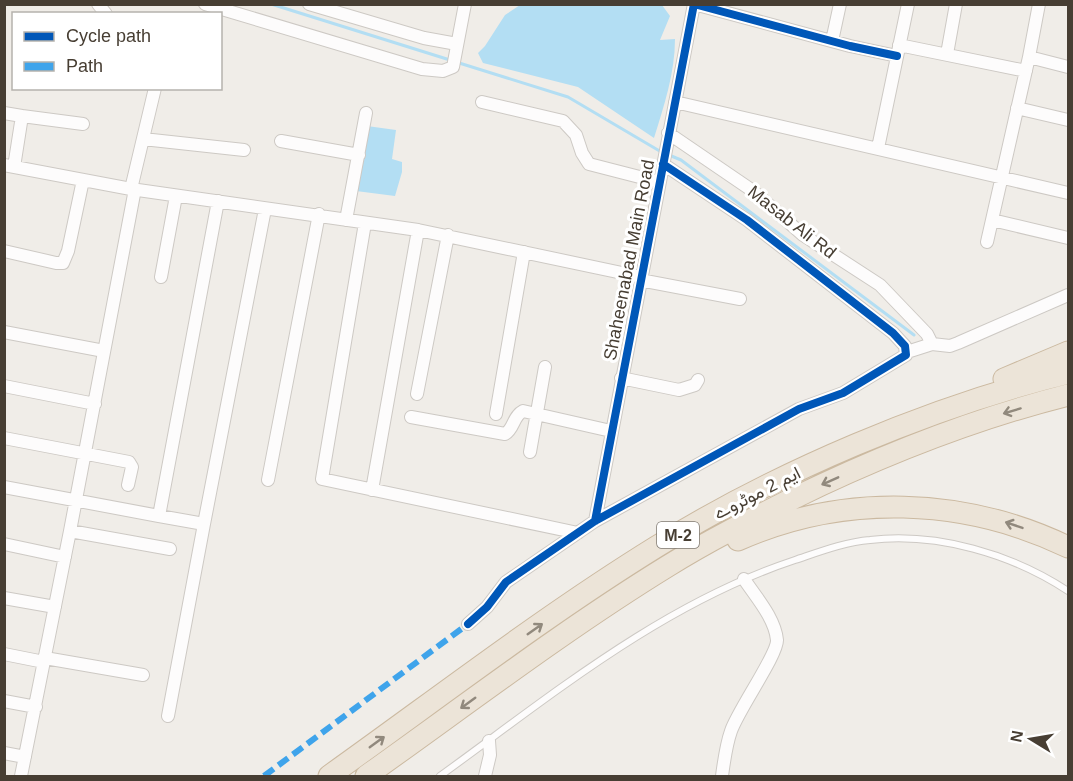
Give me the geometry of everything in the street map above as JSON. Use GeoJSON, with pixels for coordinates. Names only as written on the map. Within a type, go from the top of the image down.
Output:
{"type":"FeatureCollection","features":[{"type":"Feature","properties":{"kind":"highway"},"geometry":{"type":"LineString","coordinates":[[706,519],[779,472],[924,408],[996,382],[1068,352]]}},
{"type":"Feature","properties":{"kind":"highway","name":"ایم 2 موٹروے"},"geometry":{"type":"LineString","coordinates":[[329,777],[612,575],[706,519],[765,488],[863,442],[961,404],[1068,373]]}},
{"type":"Feature","properties":{"kind":"highway","name":"ایم 2 موٹروے"},"geometry":{"type":"LineString","coordinates":[[366,777],[625,593],[670,564],[766,512],[925,441],[1068,395]]}},
{"type":"Feature","properties":{"kind":"highway"},"geometry":{"type":"LineString","coordinates":[[500,681],[675,573],[731,543],[790,521],[859,508],[895,506],[930,508],[996,519],[1068,547]]}},
{"type":"Feature","properties":{"kind":"street"},"geometry":{"type":"LineString","coordinates":[[205,4],[240,9],[422,69],[443,71],[454,62],[465,4]]}},
{"type":"Feature","properties":{"kind":"street"},"geometry":{"type":"LineString","coordinates":[[309,4],[424,38],[457,44]]}},
{"type":"Feature","properties":{"kind":"street"},"geometry":{"type":"LineString","coordinates":[[693,4],[832,41],[898,51],[947,54],[1026,71]]}},
{"type":"Feature","properties":{"kind":"street","name":"Shaheenabad Main Road"},"geometry":{"type":"LineString","coordinates":[[595,521],[693,4]]}},
{"type":"Feature","properties":{"kind":"street"},"geometry":{"type":"LineString","coordinates":[[832,41],[840,4]]}},
{"type":"Feature","properties":{"kind":"street"},"geometry":{"type":"LineString","coordinates":[[878,148],[908,4]]}},
{"type":"Feature","properties":{"kind":"street"},"geometry":{"type":"LineString","coordinates":[[947,54],[957,4]]}},
{"type":"Feature","properties":{"kind":"street"},"geometry":{"type":"LineString","coordinates":[[987,242],[1039,4]]}},
{"type":"Feature","properties":{"kind":"street"},"geometry":{"type":"LineString","coordinates":[[1029,57],[1068,67]]}},
{"type":"Feature","properties":{"kind":"street"},"geometry":{"type":"LineString","coordinates":[[21,777],[76,501],[133,189],[155,90]]}},
{"type":"Feature","properties":{"kind":"street"},"geometry":{"type":"LineString","coordinates":[[482,102],[563,120],[576,135],[582,153],[589,164],[659,182]]}},
{"type":"Feature","properties":{"kind":"street"},"geometry":{"type":"LineString","coordinates":[[675,102],[1068,193]]}},
{"type":"Feature","properties":{"kind":"street"},"geometry":{"type":"LineString","coordinates":[[1017,108],[1068,120]]}},
{"type":"Feature","properties":{"kind":"street"},"geometry":{"type":"LineString","coordinates":[[4,113],[83,124]]}},
{"type":"Feature","properties":{"kind":"street"},"geometry":{"type":"LineString","coordinates":[[346,220],[366,113]]}},
{"type":"Feature","properties":{"kind":"street"},"geometry":{"type":"LineString","coordinates":[[22,116],[9,166],[133,189],[418,230],[741,299]]}},
{"type":"Feature","properties":{"kind":"street","name":"Masab Ali Rd"},"geometry":{"type":"LineString","coordinates":[[669,133],[753,191],[803,235],[880,285],[927,334],[932,344]]}},
{"type":"Feature","properties":{"kind":"street"},"geometry":{"type":"LineString","coordinates":[[143,139],[244,150]]}},
{"type":"Feature","properties":{"kind":"street"},"geometry":{"type":"LineString","coordinates":[[281,141],[358,154]]}},
{"type":"Feature","properties":{"kind":"street"},"geometry":{"type":"LineString","coordinates":[[663,164],[747,220],[893,333],[907,352]]}},
{"type":"Feature","properties":{"kind":"street"},"geometry":{"type":"LineString","coordinates":[[4,251],[63,263],[68,251],[83,180]]}},
{"type":"Feature","properties":{"kind":"street"},"geometry":{"type":"LineString","coordinates":[[161,277],[176,195]]}},
{"type":"Feature","properties":{"kind":"street"},"geometry":{"type":"LineString","coordinates":[[159,516],[218,201]]}},
{"type":"Feature","properties":{"kind":"street"},"geometry":{"type":"LineString","coordinates":[[168,716],[266,209]]}},
{"type":"Feature","properties":{"kind":"street"},"geometry":{"type":"LineString","coordinates":[[268,480],[319,214]]}},
{"type":"Feature","properties":{"kind":"street"},"geometry":{"type":"LineString","coordinates":[[992,220],[1068,238]]}},
{"type":"Feature","properties":{"kind":"street"},"geometry":{"type":"LineString","coordinates":[[365,222],[322,479],[578,533]]}},
{"type":"Feature","properties":{"kind":"street"},"geometry":{"type":"LineString","coordinates":[[372,490],[418,230]]}},
{"type":"Feature","properties":{"kind":"street"},"geometry":{"type":"LineString","coordinates":[[417,394],[448,236]]}},
{"type":"Feature","properties":{"kind":"street"},"geometry":{"type":"LineString","coordinates":[[496,414],[524,252]]}},
{"type":"Feature","properties":{"kind":"street"},"geometry":{"type":"LineString","coordinates":[[468,624],[487,607],[506,582],[595,521],[799,409],[843,393],[900,360],[906,356],[907,352],[932,344],[950,346],[1068,295]]}},
{"type":"Feature","properties":{"kind":"street"},"geometry":{"type":"LineString","coordinates":[[4,332],[104,351]]}},
{"type":"Feature","properties":{"kind":"street"},"geometry":{"type":"LineString","coordinates":[[530,452],[545,367]]}},
{"type":"Feature","properties":{"kind":"street"},"geometry":{"type":"LineString","coordinates":[[621,378],[679,390],[695,386],[698,380]]}},
{"type":"Feature","properties":{"kind":"street"},"geometry":{"type":"LineString","coordinates":[[4,386],[94,404]]}},
{"type":"Feature","properties":{"kind":"street"},"geometry":{"type":"LineString","coordinates":[[411,417],[505,434],[519,413],[523,411],[611,431]]}},
{"type":"Feature","properties":{"kind":"street"},"geometry":{"type":"LineString","coordinates":[[4,438],[131,464],[128,485]]}},
{"type":"Feature","properties":{"kind":"street"},"geometry":{"type":"LineString","coordinates":[[4,487],[204,524]]}},
{"type":"Feature","properties":{"kind":"street"},"geometry":{"type":"LineString","coordinates":[[70,531],[170,549]]}},
{"type":"Feature","properties":{"kind":"street"},"geometry":{"type":"LineString","coordinates":[[4,544],[65,557]]}},
{"type":"Feature","properties":{"kind":"street"},"geometry":{"type":"LineString","coordinates":[[722,777],[731,731],[777,642],[773,626],[744,579]]}},
{"type":"Feature","properties":{"kind":"street"},"geometry":{"type":"LineString","coordinates":[[4,598],[55,608]]}},
{"type":"Feature","properties":{"kind":"street"},"geometry":{"type":"LineString","coordinates":[[4,654],[143,675]]}},
{"type":"Feature","properties":{"kind":"street"},"geometry":{"type":"LineString","coordinates":[[4,701],[36,707]]}},
{"type":"Feature","properties":{"kind":"street"},"geometry":{"type":"LineString","coordinates":[[484,777],[490,755],[489,741]]}},
{"type":"Feature","properties":{"kind":"street"},"geometry":{"type":"LineString","coordinates":[[4,753],[25,757]]}},
{"type":"Feature","properties":{"kind":"lane"},"geometry":{"type":"LineString","coordinates":[[440,777],[598,662],[666,618],[744,579],[826,550],[869,540],[912,538],[948,543],[997,556],[1044,575],[1068,591]]}},
{"type":"Feature","properties":{"kind":"water"},"geometry":{"type":"Polygon","coordinates":[[[520,5],[662,5],[670,16],[660,40],[675,39],[675,52],[668,89],[654,138],[578,87],[483,63],[478,53],[505,15],[520,5]]]}},
{"type":"Feature","properties":{"kind":"water"},"geometry":{"type":"Polygon","coordinates":[[[367,126],[396,130],[392,159],[402,162],[402,172],[395,196],[356,191],[367,126]]]}},
{"type":"Feature","properties":{"kind":"waterway"},"geometry":{"type":"LineString","coordinates":[[271,4],[450,60]]}},
{"type":"Feature","properties":{"kind":"waterway"},"geometry":{"type":"LineString","coordinates":[[456,62],[568,97],[663,153]]}},
{"type":"Feature","properties":{"kind":"waterway"},"geometry":{"type":"LineString","coordinates":[[669,155],[681,160],[914,335]]}},
{"type":"Feature","properties":{"kind":"marked path"},"geometry":{"type":"LineString","coordinates":[[264,776],[468,624]]}},
{"type":"Feature","properties":{"kind":"cycle path"},"geometry":{"type":"LineString","coordinates":[[595,521],[694,4],[850,46],[897,56]]}},
{"type":"Feature","properties":{"kind":"cycle path"},"geometry":{"type":"LineString","coordinates":[[468,624],[487,607],[506,582],[595,521],[799,409],[843,393],[906,355],[905,346],[893,333],[747,220],[663,164]]}}]}
